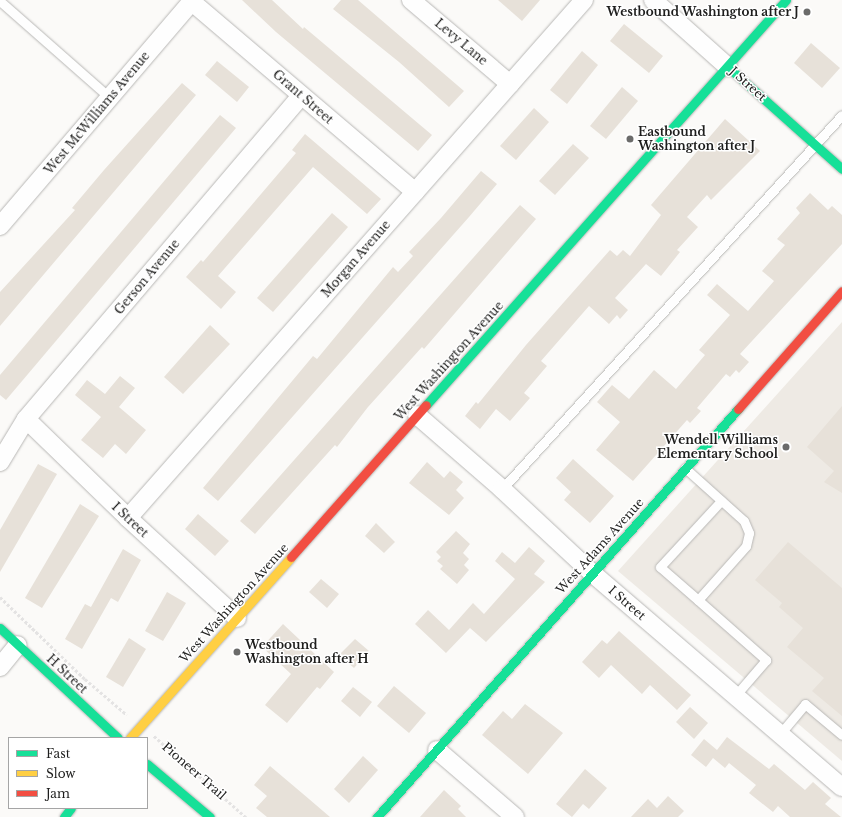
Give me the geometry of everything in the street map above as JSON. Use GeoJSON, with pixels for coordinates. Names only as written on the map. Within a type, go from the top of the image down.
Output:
{"type":"FeatureCollection","features":[{"type":"Feature","properties":{"kind":"street","name":"Levy Lane"},"geometry":{"type":"LineString","coordinates":[[411,0],[510,84]]}},
{"type":"Feature","properties":{"kind":"street","name":"Morgan Avenue"},"geometry":{"type":"LineString","coordinates":[[128,518],[584,0]]}},
{"type":"Feature","properties":{"kind":"street","name":"J Street"},"geometry":{"type":"LineString","coordinates":[[653,0],[842,169]]}},
{"type":"Feature","properties":{"kind":"street","name":"West Washington Avenue"},"geometry":{"type":"LineString","coordinates":[[131,737],[786,0]]}},
{"type":"Feature","properties":{"kind":"street","name":"West McWilliams Avenue"},"geometry":{"type":"LineString","coordinates":[[0,226],[192,1]]}},
{"type":"Feature","properties":{"kind":"street","name":"Grant Street"},"geometry":{"type":"LineString","coordinates":[[192,1],[415,192]]}},
{"type":"Feature","properties":{"kind":"street","name":"Gerson Avenue"},"geometry":{"type":"LineString","coordinates":[[0,462],[26,419],[302,96]]}},
{"type":"Feature","properties":{"kind":"street","name":"West Adams Avenue"},"geometry":{"type":"LineString","coordinates":[[377,817],[842,291]]}},
{"type":"Feature","properties":{"kind":"street","name":"I Street"},"geometry":{"type":"LineString","coordinates":[[417,415],[502,489],[592,573],[842,787]]}},
{"type":"Feature","properties":{"kind":"street","name":"I Street"},"geometry":{"type":"LineString","coordinates":[[26,419],[128,518],[237,618]]}},
{"type":"Feature","properties":{"kind":"street","name":"H Street"},"geometry":{"type":"LineString","coordinates":[[0,628],[117,737]]}},
{"type":"Feature","properties":{"kind":"street"},"geometry":{"type":"LineString","coordinates":[[0,667],[18,645]]}},
{"type":"Feature","properties":{"kind":"street"},"geometry":{"type":"LineString","coordinates":[[437,750],[515,817]]}},
{"type":"Feature","properties":{"kind":"street"},"geometry":{"type":"LineString","coordinates":[[148,765],[210,817]]}},
{"type":"Feature","properties":{"kind":"street"},"geometry":{"type":"LineString","coordinates":[[64,817],[70,809]]}},
{"type":"Feature","properties":{"kind":"lane"},"geometry":{"type":"LineString","coordinates":[[0,1],[110,98]]}},
{"type":"Feature","properties":{"kind":"lane"},"geometry":{"type":"LineString","coordinates":[[502,489],[842,115]]}},
{"type":"Feature","properties":{"kind":"lane"},"geometry":{"type":"LineString","coordinates":[[685,468],[744,522],[749,533],[746,546],[698,600]]}},
{"type":"Feature","properties":{"kind":"lane"},"geometry":{"type":"LineString","coordinates":[[721,501],[660,567],[766,660],[735,696]]}},
{"type":"Feature","properties":{"kind":"lane"},"geometry":{"type":"LineString","coordinates":[[780,734],[806,704],[842,735]]}},
{"type":"Feature","properties":{"kind":"path","name":"Pioneer Trail"},"geometry":{"type":"LineString","coordinates":[[0,597],[85,679],[246,817]]}},
{"type":"Feature","properties":{"kind":"shaded area","name":"Wendell Williams Elementary School"},"geometry":{"type":"Polygon","coordinates":[[[842,322],[842,761],[618,571],[842,322]]]}},
{"type":"Feature","properties":{"kind":"building"},"geometry":{"type":"Polygon","coordinates":[[[242,0],[272,0],[303,29],[304,27],[432,135],[418,151],[276,32],[242,0]]]}},
{"type":"Feature","properties":{"kind":"building"},"geometry":{"type":"Polygon","coordinates":[[[341,0],[358,0],[464,91],[449,107],[399,62],[333,9],[341,0]]]}},
{"type":"Feature","properties":{"kind":"building"},"geometry":{"type":"Polygon","coordinates":[[[498,0],[540,0],[522,21],[498,0]]]}},
{"type":"Feature","properties":{"kind":"building"},"geometry":{"type":"Polygon","coordinates":[[[624,24],[663,56],[649,73],[610,41],[624,24]]]}},
{"type":"Feature","properties":{"kind":"building"},"geometry":{"type":"Polygon","coordinates":[[[811,43],[840,68],[822,88],[794,63],[811,43]]]}},
{"type":"Feature","properties":{"kind":"building"},"geometry":{"type":"Polygon","coordinates":[[[582,51],[598,65],[567,104],[550,90],[582,51]]]}},
{"type":"Feature","properties":{"kind":"building"},"geometry":{"type":"Polygon","coordinates":[[[217,61],[249,87],[237,102],[205,75],[217,61]]]}},
{"type":"Feature","properties":{"kind":"building"},"geometry":{"type":"Polygon","coordinates":[[[182,83],[196,95],[0,326],[0,292],[75,210],[72,208],[182,83]]]}},
{"type":"Feature","properties":{"kind":"building"},"geometry":{"type":"Polygon","coordinates":[[[622,87],[638,101],[606,139],[590,126],[622,87]]]}},
{"type":"Feature","properties":{"kind":"building"},"geometry":{"type":"Polygon","coordinates":[[[534,108],[549,122],[516,160],[500,146],[534,108]]]}},
{"type":"Feature","properties":{"kind":"building"},"geometry":{"type":"Polygon","coordinates":[[[220,115],[236,128],[6,400],[0,395],[0,375],[220,115]]]}},
{"type":"Feature","properties":{"kind":"building"},"geometry":{"type":"Polygon","coordinates":[[[725,119],[760,151],[711,200],[707,195],[687,217],[698,227],[677,250],[680,252],[661,276],[646,264],[615,298],[628,310],[620,319],[617,315],[609,324],[589,306],[541,361],[547,366],[524,393],[530,398],[510,421],[496,409],[480,429],[465,416],[476,402],[478,404],[526,345],[610,250],[617,256],[623,250],[630,256],[661,215],[651,205],[725,119]]]}},
{"type":"Feature","properties":{"kind":"building"},"geometry":{"type":"Polygon","coordinates":[[[305,134],[381,199],[367,214],[313,167],[218,276],[236,292],[221,309],[186,277],[201,260],[203,262],[296,153],[292,150],[305,134]]]}},
{"type":"Feature","properties":{"kind":"building"},"geometry":{"type":"Polygon","coordinates":[[[573,144],[589,158],[555,195],[539,181],[573,144]]]}},
{"type":"Feature","properties":{"kind":"building"},"geometry":{"type":"Polygon","coordinates":[[[481,171],[497,184],[218,501],[203,488],[313,356],[317,359],[393,267],[398,272],[413,256],[409,252],[441,218],[481,171]]]}},
{"type":"Feature","properties":{"kind":"building"},"geometry":{"type":"Polygon","coordinates":[[[810,193],[828,210],[832,206],[842,215],[842,244],[740,354],[749,362],[739,373],[736,370],[730,377],[726,374],[697,408],[701,411],[690,423],[687,420],[633,481],[596,450],[620,422],[597,402],[612,385],[629,399],[654,370],[676,389],[705,355],[699,350],[730,315],[707,295],[717,284],[748,311],[774,281],[762,271],[785,245],[777,239],[800,213],[796,208],[810,193]]]}},
{"type":"Feature","properties":{"kind":"building"},"geometry":{"type":"Polygon","coordinates":[[[520,205],[536,219],[424,349],[422,347],[368,407],[337,447],[335,445],[255,534],[240,521],[520,205]]]}},
{"type":"Feature","properties":{"kind":"building"},"geometry":{"type":"Polygon","coordinates":[[[332,213],[348,227],[273,312],[257,298],[332,213]]]}},
{"type":"Feature","properties":{"kind":"building"},"geometry":{"type":"Polygon","coordinates":[[[210,325],[230,344],[183,394],[164,377],[210,325]]]}},
{"type":"Feature","properties":{"kind":"building"},"geometry":{"type":"Polygon","coordinates":[[[120,376],[135,388],[119,407],[146,430],[126,454],[115,444],[103,458],[81,440],[101,417],[75,395],[87,380],[105,394],[120,376]]]}},
{"type":"Feature","properties":{"kind":"building"},"geometry":{"type":"Polygon","coordinates":[[[842,406],[842,493],[824,482],[834,471],[807,447],[842,406]]]}},
{"type":"Feature","properties":{"kind":"building"},"geometry":{"type":"Polygon","coordinates":[[[573,459],[614,496],[590,523],[564,500],[571,492],[556,478],[573,459]]]}},
{"type":"Feature","properties":{"kind":"building"},"geometry":{"type":"Polygon","coordinates":[[[427,462],[444,478],[450,471],[463,482],[456,490],[464,498],[449,515],[409,483],[427,462]]]}},
{"type":"Feature","properties":{"kind":"building"},"geometry":{"type":"Polygon","coordinates":[[[38,464],[57,474],[0,572],[0,530],[38,464]]]}},
{"type":"Feature","properties":{"kind":"building"},"geometry":{"type":"Polygon","coordinates":[[[80,504],[99,516],[42,608],[25,598],[80,504]]]}},
{"type":"Feature","properties":{"kind":"building"},"geometry":{"type":"Polygon","coordinates":[[[198,514],[229,541],[215,556],[185,529],[198,514]]]}},
{"type":"Feature","properties":{"kind":"building"},"geometry":{"type":"Polygon","coordinates":[[[376,523],[395,542],[384,553],[365,536],[376,523]]]}},
{"type":"Feature","properties":{"kind":"building"},"geometry":{"type":"Polygon","coordinates":[[[456,531],[470,544],[463,553],[469,559],[464,565],[469,570],[457,584],[440,569],[443,566],[437,561],[441,557],[436,552],[456,531]]]}},
{"type":"Feature","properties":{"kind":"building"},"geometry":{"type":"Polygon","coordinates":[[[788,542],[842,588],[842,716],[812,691],[824,678],[787,647],[803,628],[779,607],[782,603],[755,580],[788,542]]]}},
{"type":"Feature","properties":{"kind":"building"},"geometry":{"type":"Polygon","coordinates":[[[529,547],[545,561],[534,574],[545,582],[486,642],[470,628],[446,653],[415,624],[428,610],[449,630],[473,603],[484,614],[515,579],[495,561],[502,552],[515,563],[529,547]]]}},
{"type":"Feature","properties":{"kind":"building"},"geometry":{"type":"Polygon","coordinates":[[[123,549],[141,560],[118,602],[111,598],[82,649],[65,639],[85,604],[91,607],[123,549]]]}},
{"type":"Feature","properties":{"kind":"building"},"geometry":{"type":"Polygon","coordinates":[[[321,579],[339,594],[327,608],[309,592],[321,579]]]}},
{"type":"Feature","properties":{"kind":"building"},"geometry":{"type":"Polygon","coordinates":[[[167,592],[186,603],[163,641],[145,631],[167,592]]]}},
{"type":"Feature","properties":{"kind":"building"},"geometry":{"type":"Polygon","coordinates":[[[283,624],[334,672],[320,689],[317,687],[287,723],[265,705],[291,674],[262,647],[283,624]]]}},
{"type":"Feature","properties":{"kind":"building"},"geometry":{"type":"Polygon","coordinates":[[[619,631],[691,695],[677,710],[650,685],[642,694],[611,665],[599,678],[582,662],[602,640],[607,644],[619,631]]]}},
{"type":"Feature","properties":{"kind":"building"},"geometry":{"type":"Polygon","coordinates":[[[129,638],[146,649],[123,687],[106,677],[129,638]]]}},
{"type":"Feature","properties":{"kind":"building"},"geometry":{"type":"Polygon","coordinates":[[[355,639],[369,651],[354,668],[339,655],[355,639]]]}},
{"type":"Feature","properties":{"kind":"building"},"geometry":{"type":"Polygon","coordinates":[[[394,686],[426,713],[409,733],[377,706],[394,686]]]}},
{"type":"Feature","properties":{"kind":"building"},"geometry":{"type":"Polygon","coordinates":[[[353,687],[372,702],[360,717],[341,701],[353,687]]]}},
{"type":"Feature","properties":{"kind":"building"},"geometry":{"type":"Polygon","coordinates":[[[525,704],[563,733],[528,774],[482,735],[503,711],[512,719],[525,704]]]}},
{"type":"Feature","properties":{"kind":"building"},"geometry":{"type":"Polygon","coordinates":[[[690,707],[708,723],[694,739],[676,722],[690,707]]]}},
{"type":"Feature","properties":{"kind":"building"},"geometry":{"type":"Polygon","coordinates":[[[727,737],[769,769],[774,764],[805,790],[813,782],[831,798],[825,804],[841,817],[790,817],[778,806],[773,812],[749,793],[756,785],[729,763],[725,768],[713,758],[706,767],[691,755],[704,739],[717,750],[727,737]]]}},
{"type":"Feature","properties":{"kind":"building"},"geometry":{"type":"Polygon","coordinates":[[[363,756],[378,770],[349,803],[334,789],[363,756]]]}},
{"type":"Feature","properties":{"kind":"building"},"geometry":{"type":"Polygon","coordinates":[[[270,766],[330,817],[267,817],[256,808],[267,796],[254,785],[270,766]]]}},
{"type":"Feature","properties":{"kind":"building"},"geometry":{"type":"Polygon","coordinates":[[[585,769],[607,788],[589,809],[583,804],[572,817],[556,804],[585,769]]]}},
{"type":"Feature","properties":{"kind":"building"},"geometry":{"type":"Polygon","coordinates":[[[444,790],[461,806],[458,809],[466,817],[420,817],[444,790]]]}},
{"type":"Feature","properties":{"kind":"building"},"geometry":{"type":"Polygon","coordinates":[[[668,796],[684,811],[678,817],[631,817],[648,799],[657,808],[668,796]]]}},
{"type":"Feature","properties":{"kind":"traffic: fast"},"geometry":{"type":"LineString","coordinates":[[426,405],[786,0]]}},
{"type":"Feature","properties":{"kind":"traffic: fast"},"geometry":{"type":"LineString","coordinates":[[728,67],[842,169]]}},
{"type":"Feature","properties":{"kind":"traffic: fast"},"geometry":{"type":"LineString","coordinates":[[377,817],[738,409]]}},
{"type":"Feature","properties":{"kind":"traffic: fast"},"geometry":{"type":"LineString","coordinates":[[0,628],[117,737]]}},
{"type":"Feature","properties":{"kind":"traffic: fast"},"geometry":{"type":"LineString","coordinates":[[148,765],[210,817]]}},
{"type":"Feature","properties":{"kind":"traffic: fast"},"geometry":{"type":"LineString","coordinates":[[64,817],[70,809]]}},
{"type":"Feature","properties":{"kind":"traffic: slow"},"geometry":{"type":"LineString","coordinates":[[131,737],[291,557]]}},
{"type":"Feature","properties":{"kind":"traffic: jam"},"geometry":{"type":"LineString","coordinates":[[738,409],[842,291]]}},
{"type":"Feature","properties":{"kind":"traffic: jam"},"geometry":{"type":"LineString","coordinates":[[291,557],[426,405]]}},
{"type":"Feature","properties":{"kind":"place","name":"Westbound Washington after J"},"geometry":{"type":"Point","coordinates":[807,12]}},
{"type":"Feature","properties":{"kind":"place","name":"Eastbound Washington after J"},"geometry":{"type":"Point","coordinates":[630,139]}},
{"type":"Feature","properties":{"kind":"place","name":"Wendell Williams Elementary School"},"geometry":{"type":"Point","coordinates":[786,447]}},
{"type":"Feature","properties":{"kind":"place","name":"Westbound Washington after H"},"geometry":{"type":"Point","coordinates":[237,652]}}]}
